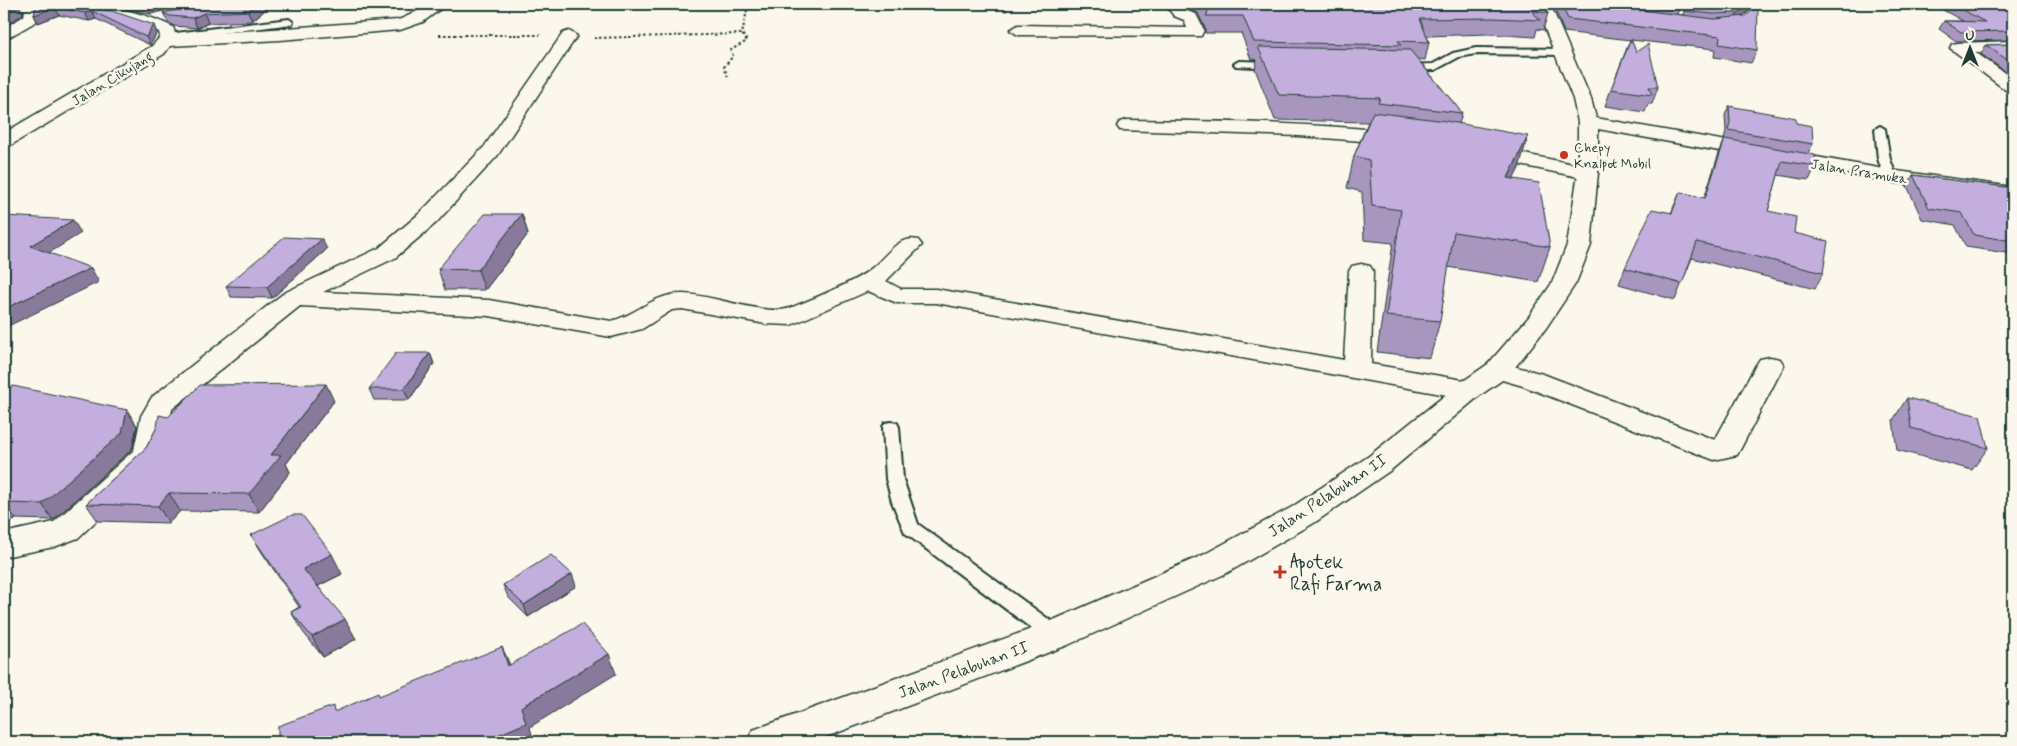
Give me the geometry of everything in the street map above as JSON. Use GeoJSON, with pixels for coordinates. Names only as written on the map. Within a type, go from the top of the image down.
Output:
{"type":"FeatureCollection","features":[{"type":"Feature","properties":{"kind":"street"},"geometry":{"type":"LineString","coordinates":[[164,43],[400,25],[417,19],[439,4]]}},
{"type":"Feature","properties":{"kind":"street"},"geometry":{"type":"LineString","coordinates":[[1018,30],[1195,33],[1196,30],[1190,17],[1178,13],[1172,4]]}},
{"type":"Feature","properties":{"kind":"street"},"geometry":{"type":"LineString","coordinates":[[4,6],[34,5],[83,8],[153,20],[168,15]]}},
{"type":"Feature","properties":{"kind":"street"},"geometry":{"type":"LineString","coordinates":[[4,34],[32,18],[34,5]]}},
{"type":"Feature","properties":{"kind":"street","name":"Jalan Pelabuhan II"},"geometry":{"type":"LineString","coordinates":[[767,742],[1056,634],[1215,564],[1303,515],[1380,463],[1469,390],[1498,370],[1537,323],[1564,283],[1579,245],[1588,173],[1588,122],[1582,99],[1545,6]]}},
{"type":"Feature","properties":{"kind":"street","name":"Jalan Cikujang"},"geometry":{"type":"LineString","coordinates":[[4,141],[164,43],[167,30],[153,20]]}},
{"type":"Feature","properties":{"kind":"street"},"geometry":{"type":"LineString","coordinates":[[4,545],[54,535],[66,530],[148,454],[156,410],[162,403],[293,298],[304,291],[387,253],[428,218],[491,151],[569,36]]}},
{"type":"Feature","properties":{"kind":"street"},"geometry":{"type":"LineString","coordinates":[[2013,46],[1958,48],[2013,87]]}},
{"type":"Feature","properties":{"kind":"street","name":"Jalan Pramuka"},"geometry":{"type":"LineString","coordinates":[[1588,122],[1890,176],[2013,193]]}},
{"type":"Feature","properties":{"kind":"street"},"geometry":{"type":"LineString","coordinates":[[1127,126],[1266,128],[1346,132],[1415,140]]}},
{"type":"Feature","properties":{"kind":"street"},"geometry":{"type":"LineString","coordinates":[[1467,148],[1588,173]]}},
{"type":"Feature","properties":{"kind":"street"},"geometry":{"type":"LineString","coordinates":[[293,298],[489,308],[611,329],[633,324],[666,302],[682,300],[766,316],[791,317],[868,282],[880,274],[910,245]]}},
{"type":"Feature","properties":{"kind":"street"},"geometry":{"type":"LineString","coordinates":[[1357,370],[1360,272]]}},
{"type":"Feature","properties":{"kind":"street"},"geometry":{"type":"LineString","coordinates":[[868,282],[897,296],[936,296],[1469,390]]}},
{"type":"Feature","properties":{"kind":"street"},"geometry":{"type":"LineString","coordinates":[[1498,370],[1533,380],[1705,447],[1721,450],[1726,448],[1770,365]]}},
{"type":"Feature","properties":{"kind":"lane"},"geometry":{"type":"LineString","coordinates":[[164,43],[289,22]]}},
{"type":"Feature","properties":{"kind":"lane"},"geometry":{"type":"LineString","coordinates":[[1394,68],[1435,67],[1461,53],[1476,51],[1564,52]]}},
{"type":"Feature","properties":{"kind":"lane"},"geometry":{"type":"LineString","coordinates":[[1239,64],[1283,65]]}},
{"type":"Feature","properties":{"kind":"lane"},"geometry":{"type":"LineString","coordinates":[[1880,129],[1884,159],[1890,176]]}},
{"type":"Feature","properties":{"kind":"lane"},"geometry":{"type":"LineString","coordinates":[[891,427],[892,472],[899,502],[911,528],[1056,634]]}},
{"type":"Feature","properties":{"kind":"path"},"geometry":{"type":"LineString","coordinates":[[728,77],[724,67],[733,56],[731,50],[747,41],[742,34],[747,10],[752,4]]}},
{"type":"Feature","properties":{"kind":"path"},"geometry":{"type":"LineString","coordinates":[[569,36],[742,34]]}},
{"type":"Feature","properties":{"kind":"building"},"geometry":{"type":"Polygon","coordinates":[[[4,4],[17,4],[17,5],[4,13],[4,4]]]}},
{"type":"Feature","properties":{"kind":"building"},"geometry":{"type":"Polygon","coordinates":[[[206,4],[257,4],[248,11],[204,13],[193,18],[170,16],[163,13],[206,4]]]}},
{"type":"Feature","properties":{"kind":"building"},"geometry":{"type":"Polygon","coordinates":[[[1203,4],[1544,4],[1548,13],[1532,11],[1540,20],[1492,18],[1420,19],[1429,42],[1398,41],[1401,45],[1254,42],[1243,16],[1206,16],[1208,12],[1203,4]]]}},
{"type":"Feature","properties":{"kind":"building"},"geometry":{"type":"Polygon","coordinates":[[[1561,4],[1590,4],[1715,19],[1745,16],[1758,7],[1757,50],[1719,44],[1720,36],[1568,19],[1561,4]]]}},
{"type":"Feature","properties":{"kind":"building"},"geometry":{"type":"Polygon","coordinates":[[[1687,4],[1752,4],[1738,13],[1713,14],[1684,11],[1687,4]]]}},
{"type":"Feature","properties":{"kind":"building"},"geometry":{"type":"Polygon","coordinates":[[[1952,4],[2013,4],[2013,31],[1961,32],[1944,21],[1985,22],[1952,4]]]}},
{"type":"Feature","properties":{"kind":"building"},"geometry":{"type":"Polygon","coordinates":[[[37,5],[82,7],[112,11],[154,25],[146,37],[92,11],[85,13],[55,7],[34,15],[37,5]]]}},
{"type":"Feature","properties":{"kind":"building"},"geometry":{"type":"Polygon","coordinates":[[[1631,39],[1636,52],[1648,44],[1658,87],[1649,87],[1652,95],[1611,89],[1631,39]]]}},
{"type":"Feature","properties":{"kind":"building"},"geometry":{"type":"Polygon","coordinates":[[[2013,44],[2013,64],[1986,45],[2013,44]]]}},
{"type":"Feature","properties":{"kind":"building"},"geometry":{"type":"Polygon","coordinates":[[[1258,47],[1410,50],[1462,113],[1378,103],[1380,98],[1279,95],[1258,47]]]}},
{"type":"Feature","properties":{"kind":"building"},"geometry":{"type":"Polygon","coordinates":[[[1729,106],[1796,118],[1796,123],[1812,126],[1813,144],[1728,130],[1730,122],[1729,106]]]}},
{"type":"Feature","properties":{"kind":"building"},"geometry":{"type":"Polygon","coordinates":[[[1373,112],[1446,121],[1528,136],[1508,178],[1539,183],[1550,247],[1454,232],[1440,321],[1386,316],[1401,210],[1372,206],[1369,160],[1354,156],[1373,112]]]}},
{"type":"Feature","properties":{"kind":"building"},"geometry":{"type":"Polygon","coordinates":[[[1725,139],[1815,155],[1816,166],[1782,161],[1768,211],[1796,217],[1794,233],[1828,241],[1823,273],[1697,242],[1682,284],[1625,268],[1652,209],[1672,213],[1680,192],[1705,198],[1725,139]]]}},
{"type":"Feature","properties":{"kind":"building"},"geometry":{"type":"Polygon","coordinates":[[[1913,175],[2013,188],[2013,241],[1974,235],[1962,213],[1929,208],[1913,175]]]}},
{"type":"Feature","properties":{"kind":"building"},"geometry":{"type":"Polygon","coordinates":[[[485,214],[522,214],[478,270],[438,269],[485,214]]]}},
{"type":"Feature","properties":{"kind":"building"},"geometry":{"type":"Polygon","coordinates":[[[4,216],[73,220],[30,246],[91,268],[4,309],[4,216]]]}},
{"type":"Feature","properties":{"kind":"building"},"geometry":{"type":"Polygon","coordinates":[[[284,237],[322,239],[267,287],[226,286],[284,237]]]}},
{"type":"Feature","properties":{"kind":"building"},"geometry":{"type":"Polygon","coordinates":[[[396,353],[430,353],[404,389],[369,389],[396,353]]]}},
{"type":"Feature","properties":{"kind":"building"},"geometry":{"type":"Polygon","coordinates":[[[326,384],[271,455],[281,455],[249,494],[169,493],[158,506],[86,504],[146,448],[157,427],[159,415],[168,417],[200,385],[326,384]]]}},
{"type":"Feature","properties":{"kind":"building"},"geometry":{"type":"Polygon","coordinates":[[[13,386],[127,410],[122,433],[42,504],[4,503],[4,391],[13,386]]]}},
{"type":"Feature","properties":{"kind":"building"},"geometry":{"type":"Polygon","coordinates":[[[1907,398],[1980,416],[1988,448],[1911,428],[1907,398]]]}},
{"type":"Feature","properties":{"kind":"building"},"geometry":{"type":"Polygon","coordinates":[[[292,515],[302,515],[332,554],[303,569],[345,619],[312,637],[291,612],[301,607],[251,535],[292,515]]]}},
{"type":"Feature","properties":{"kind":"building"},"geometry":{"type":"Polygon","coordinates":[[[551,555],[572,574],[524,605],[503,585],[551,555]]]}},
{"type":"Feature","properties":{"kind":"building"},"geometry":{"type":"Polygon","coordinates":[[[582,624],[609,654],[521,707],[526,723],[481,742],[430,742],[430,740],[424,742],[278,742],[278,726],[333,706],[334,712],[378,693],[379,696],[502,647],[508,666],[582,624]]]}},
{"type":"Feature","properties":{"kind":"place","name":"Chepy Knalpot Mobil"},"geometry":{"type":"Point","coordinates":[1564,155]}},
{"type":"Feature","properties":{"kind":"place","name":"Apotek Rafi Farma"},"geometry":{"type":"Point","coordinates":[1280,572]}}]}
